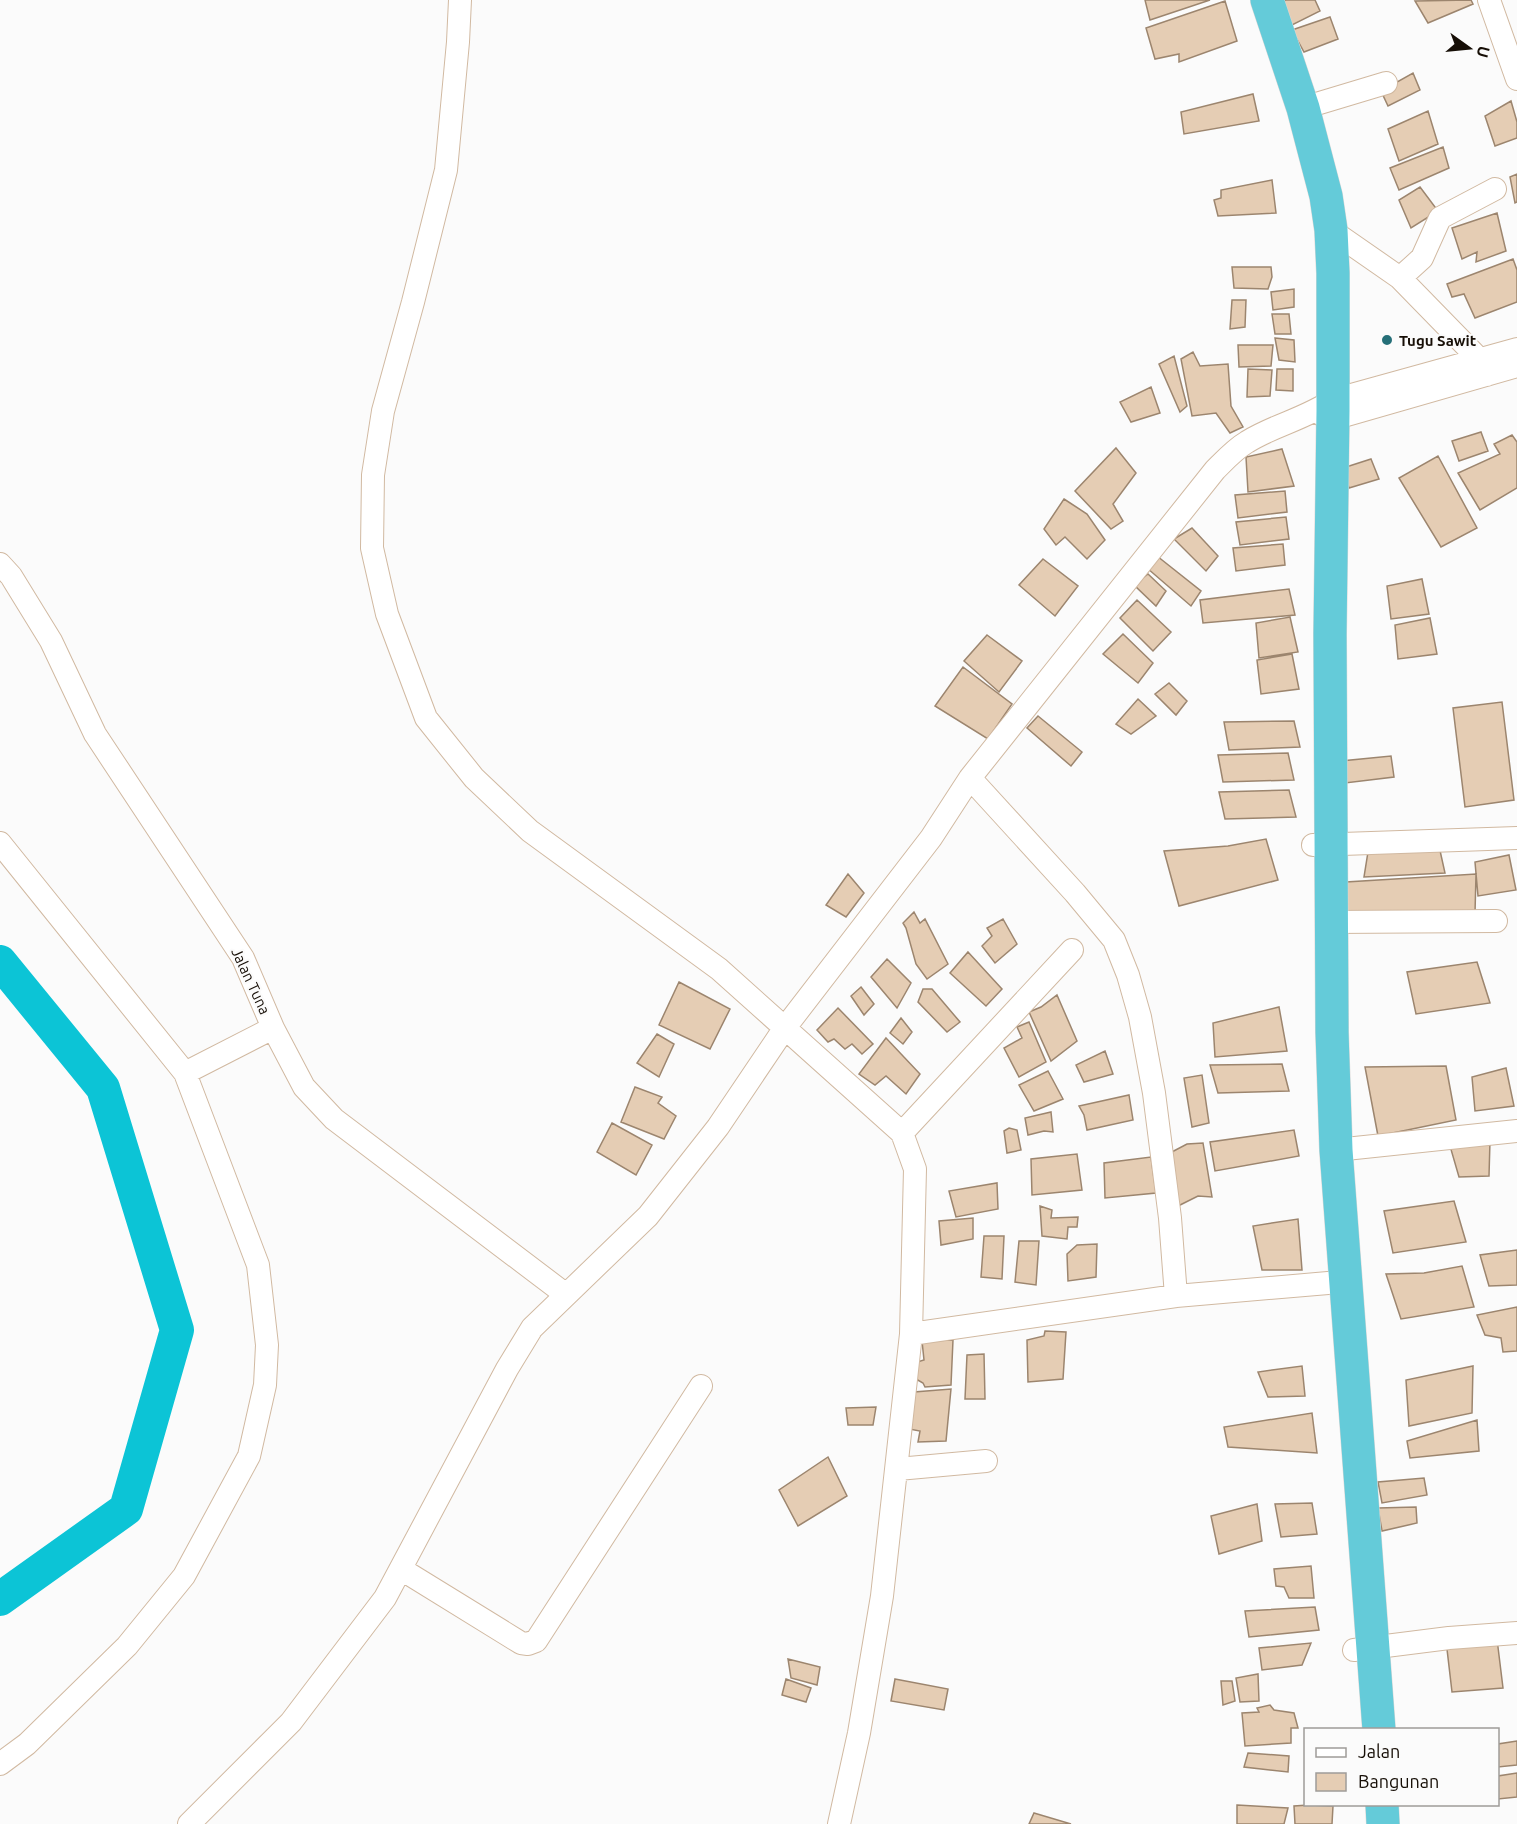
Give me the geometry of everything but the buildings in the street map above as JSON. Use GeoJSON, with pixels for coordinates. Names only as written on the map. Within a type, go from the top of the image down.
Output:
{"type":"FeatureCollection","features":[{"type":"Feature","properties":{"kind":"highway"},"geometry":{"type":"LineString","coordinates":[[1246,0],[1284,114],[1301,181],[1327,410]]}},
{"type":"Feature","properties":{"kind":"highway"},"geometry":{"type":"LineString","coordinates":[[1267,0],[1303,108],[1326,196],[1331,230],[1333,273],[1327,410],[1330,546],[1322,845],[1314,980],[1318,1143],[1328,1283],[1364,1648],[1379,1728]]}},
{"type":"Feature","properties":{"kind":"highway"},"geometry":{"type":"LineString","coordinates":[[1322,845],[1331,922],[1336,1150],[1364,1648],[1358,1728]]}},
{"type":"Feature","properties":{"kind":"highway"},"geometry":{"type":"LineString","coordinates":[[1361,1806],[1361,1824]]}},
{"type":"Feature","properties":{"kind":"highway"},"geometry":{"type":"LineString","coordinates":[[1382,1806],[1383,1824]]}},
{"type":"Feature","properties":{"kind":"street"},"geometry":{"type":"LineString","coordinates":[[460,0],[446,170],[384,411],[373,475],[372,548],[387,614],[426,718],[474,778],[530,831],[719,969],[902,1133],[915,1169],[911,1334],[898,1468],[882,1596],[859,1732],[839,1824]]}},
{"type":"Feature","properties":{"kind":"street"},"geometry":{"type":"LineString","coordinates":[[1489,0],[1517,79]]}},
{"type":"Feature","properties":{"kind":"street"},"geometry":{"type":"LineString","coordinates":[[1303,108],[1386,83]]}},
{"type":"Feature","properties":{"kind":"street"},"geometry":{"type":"LineString","coordinates":[[1400,278],[1422,258],[1440,218],[1495,189]]}},
{"type":"Feature","properties":{"kind":"street"},"geometry":{"type":"LineString","coordinates":[[1331,230],[1400,278],[1484,368]]}},
{"type":"Feature","properties":{"kind":"street"},"geometry":{"type":"LineString","coordinates":[[1484,368],[1517,349]]}},
{"type":"Feature","properties":{"kind":"street"},"geometry":{"type":"LineString","coordinates":[[189,1824],[291,1722],[385,1598],[507,1369],[532,1328],[648,1216],[718,1127],[784,1029],[931,838],[970,778],[1215,470],[1233,451],[1249,441],[1327,410],[1484,368],[1517,366]]}},
{"type":"Feature","properties":{"kind":"street","name":"Jalan Tuna"},"geometry":{"type":"LineString","coordinates":[[0,564],[11,576],[51,641],[95,734],[243,958],[273,1028],[304,1087],[334,1119],[565,1294]]}},
{"type":"Feature","properties":{"kind":"street"},"geometry":{"type":"LineString","coordinates":[[970,778],[1075,893],[1114,940],[1125,966],[1140,1017],[1154,1093],[1170,1218],[1176,1296]]}},
{"type":"Feature","properties":{"kind":"street"},"geometry":{"type":"LineString","coordinates":[[1322,845],[1517,838]]}},
{"type":"Feature","properties":{"kind":"street"},"geometry":{"type":"LineString","coordinates":[[0,843],[185,1073],[258,1265],[267,1345],[265,1385],[249,1456],[184,1576],[127,1646],[27,1744],[0,1764]]}},
{"type":"Feature","properties":{"kind":"street"},"geometry":{"type":"LineString","coordinates":[[1331,922],[1496,921]]}},
{"type":"Feature","properties":{"kind":"street"},"geometry":{"type":"LineString","coordinates":[[902,1133],[1072,950]]}},
{"type":"Feature","properties":{"kind":"street"},"geometry":{"type":"LineString","coordinates":[[185,1073],[273,1028]]}},
{"type":"Feature","properties":{"kind":"street"},"geometry":{"type":"LineString","coordinates":[[1336,1150],[1517,1131]]}},
{"type":"Feature","properties":{"kind":"street"},"geometry":{"type":"LineString","coordinates":[[911,1334],[1176,1296],[1328,1283]]}},
{"type":"Feature","properties":{"kind":"street"},"geometry":{"type":"LineString","coordinates":[[401,1569],[521,1643],[528,1644],[536,1641],[701,1386]]}},
{"type":"Feature","properties":{"kind":"street"},"geometry":{"type":"LineString","coordinates":[[898,1468],[986,1461]]}},
{"type":"Feature","properties":{"kind":"street"},"geometry":{"type":"LineString","coordinates":[[1364,1648],[1517,1633]]}},
{"type":"Feature","properties":{"kind":"waterway"},"geometry":{"type":"LineString","coordinates":[[0,962],[103,1088],[177,1330],[126,1509],[0,1599]]}},
{"type":"Feature","properties":{"kind":"place","name":"Tugu Sawit"},"geometry":{"type":"Point","coordinates":[1387,340]}}]}
